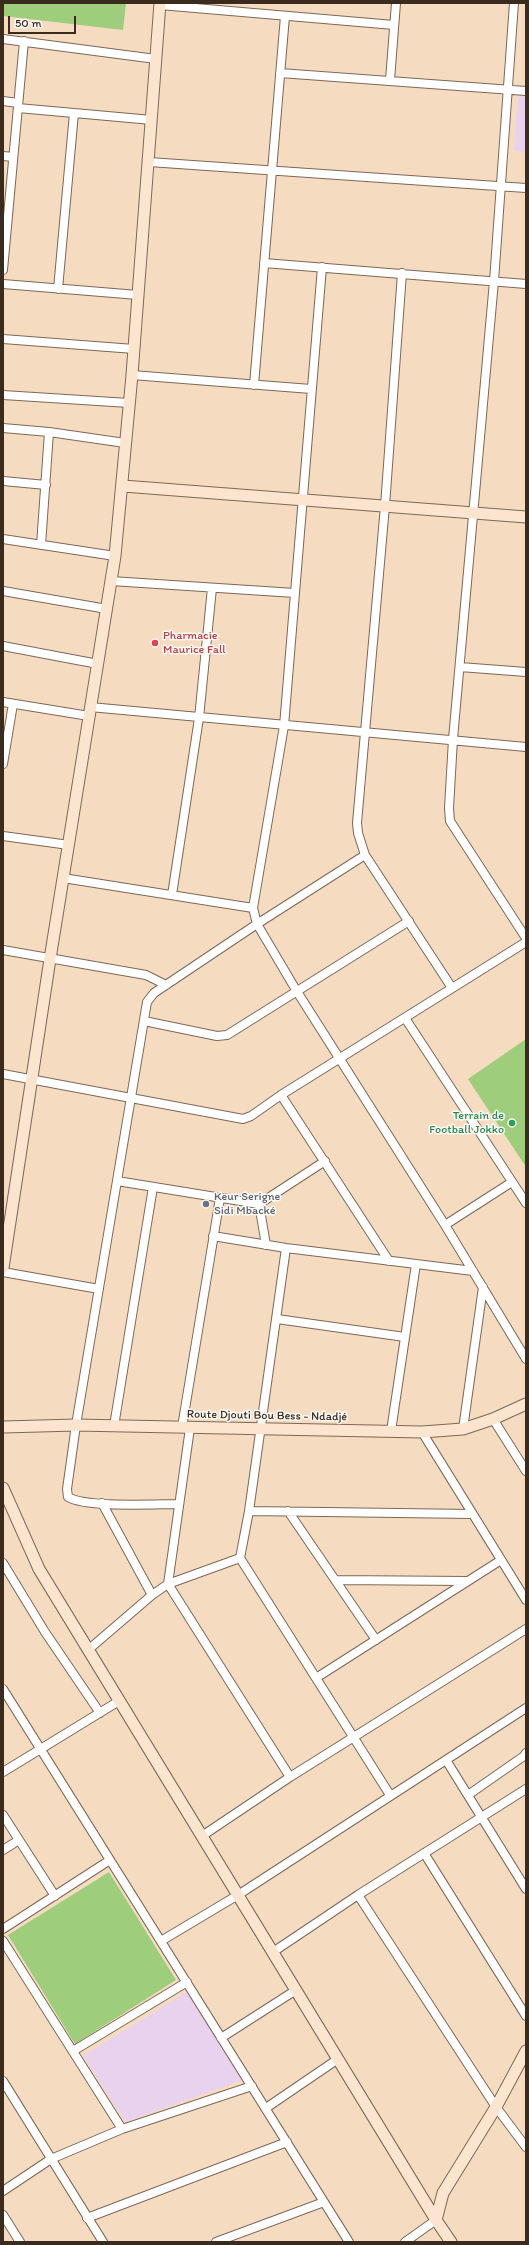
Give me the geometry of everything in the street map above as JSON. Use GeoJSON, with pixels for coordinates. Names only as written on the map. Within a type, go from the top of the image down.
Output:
{"type":"FeatureCollection","features":[{"type":"Feature","properties":{"kind":"main road"},"geometry":{"type":"LineString","coordinates":[[3,1266],[7,1208],[31,1081],[115,556],[123,486],[125,443],[149,162],[160,4]]}},
{"type":"Feature","properties":{"kind":"main road"},"geometry":{"type":"LineString","coordinates":[[123,486],[526,517]]}},
{"type":"Feature","properties":{"kind":"main road","name":"Route Djouti Bou Bess - Ndadjé"},"geometry":{"type":"LineString","coordinates":[[3,1427],[76,1425],[422,1432],[463,1429],[493,1419],[526,1404]]}},
{"type":"Feature","properties":{"kind":"main road"},"geometry":{"type":"LineString","coordinates":[[3,1488],[39,1569],[436,2220],[452,2242]]}},
{"type":"Feature","properties":{"kind":"main road"},"geometry":{"type":"LineString","coordinates":[[436,2220],[443,2193],[496,2107],[526,2051]]}},
{"type":"Feature","properties":{"kind":"street"},"geometry":{"type":"LineString","coordinates":[[390,80],[396,3]]}},
{"type":"Feature","properties":{"kind":"street"},"geometry":{"type":"LineString","coordinates":[[514,3],[494,281],[453,739],[449,808],[450,821],[526,938]]}},
{"type":"Feature","properties":{"kind":"street"},"geometry":{"type":"LineString","coordinates":[[160,4],[394,25]]}},
{"type":"Feature","properties":{"kind":"street"},"geometry":{"type":"LineString","coordinates":[[254,385],[285,16]]}},
{"type":"Feature","properties":{"kind":"street"},"geometry":{"type":"LineString","coordinates":[[3,38],[156,59]]}},
{"type":"Feature","properties":{"kind":"street"},"geometry":{"type":"LineString","coordinates":[[3,270],[6,208],[13,157],[24,41]]}},
{"type":"Feature","properties":{"kind":"street"},"geometry":{"type":"LineString","coordinates":[[280,73],[526,91]]}},
{"type":"Feature","properties":{"kind":"street"},"geometry":{"type":"LineString","coordinates":[[3,101],[18,105],[74,113],[152,120]]}},
{"type":"Feature","properties":{"kind":"street"},"geometry":{"type":"LineString","coordinates":[[58,289],[74,113]]}},
{"type":"Feature","properties":{"kind":"street"},"geometry":{"type":"LineString","coordinates":[[3,156],[13,157]]}},
{"type":"Feature","properties":{"kind":"street"},"geometry":{"type":"LineString","coordinates":[[149,162],[526,188]]}},
{"type":"Feature","properties":{"kind":"street"},"geometry":{"type":"LineString","coordinates":[[264,263],[526,284]]}},
{"type":"Feature","properties":{"kind":"street"},"geometry":{"type":"LineString","coordinates":[[322,267],[284,726],[253,908],[257,924],[296,990],[445,1225],[526,1359]]}},
{"type":"Feature","properties":{"kind":"street"},"geometry":{"type":"LineString","coordinates":[[402,273],[385,506],[357,823],[358,833],[365,855],[452,988]]}},
{"type":"Feature","properties":{"kind":"street"},"geometry":{"type":"LineString","coordinates":[[3,284],[138,295]]}},
{"type":"Feature","properties":{"kind":"street"},"geometry":{"type":"LineString","coordinates":[[3,339],[134,349]]}},
{"type":"Feature","properties":{"kind":"street"},"geometry":{"type":"LineString","coordinates":[[132,374],[311,389]]}},
{"type":"Feature","properties":{"kind":"street"},"geometry":{"type":"LineString","coordinates":[[3,394],[129,403]]}},
{"type":"Feature","properties":{"kind":"street"},"geometry":{"type":"LineString","coordinates":[[3,428],[49,432],[125,443]]}},
{"type":"Feature","properties":{"kind":"street"},"geometry":{"type":"LineString","coordinates":[[41,545],[49,432]]}},
{"type":"Feature","properties":{"kind":"street"},"geometry":{"type":"LineString","coordinates":[[3,481],[46,485]]}},
{"type":"Feature","properties":{"kind":"street"},"geometry":{"type":"LineString","coordinates":[[3,539],[115,556]]}},
{"type":"Feature","properties":{"kind":"street"},"geometry":{"type":"LineString","coordinates":[[111,582],[295,593]]}},
{"type":"Feature","properties":{"kind":"street"},"geometry":{"type":"LineString","coordinates":[[172,895],[199,718],[212,588]]}},
{"type":"Feature","properties":{"kind":"street"},"geometry":{"type":"LineString","coordinates":[[3,591],[107,609]]}},
{"type":"Feature","properties":{"kind":"street"},"geometry":{"type":"LineString","coordinates":[[3,646],[98,664]]}},
{"type":"Feature","properties":{"kind":"street"},"geometry":{"type":"LineString","coordinates":[[460,668],[526,672]]}},
{"type":"Feature","properties":{"kind":"street"},"geometry":{"type":"LineString","coordinates":[[3,702],[90,712],[199,718],[365,734],[453,739],[526,747]]}},
{"type":"Feature","properties":{"kind":"street"},"geometry":{"type":"LineString","coordinates":[[3,764],[13,704]]}},
{"type":"Feature","properties":{"kind":"street"},"geometry":{"type":"LineString","coordinates":[[3,836],[69,845]]}},
{"type":"Feature","properties":{"kind":"street"},"geometry":{"type":"LineString","coordinates":[[179,1504],[102,1503],[73,1500],[68,1497],[76,1425],[144,1021],[150,997],[257,924],[365,855]]}},
{"type":"Feature","properties":{"kind":"street"},"geometry":{"type":"LineString","coordinates":[[63,878],[253,908]]}},
{"type":"Feature","properties":{"kind":"street"},"geometry":{"type":"LineString","coordinates":[[144,1021],[217,1036],[227,1035],[296,990],[409,921]]}},
{"type":"Feature","properties":{"kind":"street"},"geometry":{"type":"LineString","coordinates":[[3,1074],[31,1081],[243,1118],[251,1116],[281,1095],[526,942]]}},
{"type":"Feature","properties":{"kind":"street"},"geometry":{"type":"LineString","coordinates":[[3,950],[146,975],[166,985]]}},
{"type":"Feature","properties":{"kind":"street"},"geometry":{"type":"LineString","coordinates":[[405,1018],[526,1203]]}},
{"type":"Feature","properties":{"kind":"street"},"geometry":{"type":"LineString","coordinates":[[281,1095],[389,1261]]}},
{"type":"Feature","properties":{"kind":"street"},"geometry":{"type":"LineString","coordinates":[[117,1181],[259,1204],[325,1161]]}},
{"type":"Feature","properties":{"kind":"street"},"geometry":{"type":"LineString","coordinates":[[445,1225],[512,1182]]}},
{"type":"Feature","properties":{"kind":"street"},"geometry":{"type":"LineString","coordinates":[[114,1426],[153,1187]]}},
{"type":"Feature","properties":{"kind":"street"},"geometry":{"type":"LineString","coordinates":[[220,1198],[213,1236],[186,1427],[179,1504],[168,1584],[290,1777]]}},
{"type":"Feature","properties":{"kind":"street"},"geometry":{"type":"LineString","coordinates":[[259,1204],[266,1245]]}},
{"type":"Feature","properties":{"kind":"street"},"geometry":{"type":"LineString","coordinates":[[213,1236],[286,1248],[473,1271]]}},
{"type":"Feature","properties":{"kind":"street"},"geometry":{"type":"LineString","coordinates":[[286,1248],[249,1510],[240,1558],[390,1795]]}},
{"type":"Feature","properties":{"kind":"street"},"geometry":{"type":"LineString","coordinates":[[391,1431],[416,1264]]}},
{"type":"Feature","properties":{"kind":"street"},"geometry":{"type":"LineString","coordinates":[[3,1272],[99,1289]]}},
{"type":"Feature","properties":{"kind":"street"},"geometry":{"type":"LineString","coordinates":[[463,1429],[483,1287]]}},
{"type":"Feature","properties":{"kind":"street"},"geometry":{"type":"LineString","coordinates":[[277,1319],[405,1337]]}},
{"type":"Feature","properties":{"kind":"street"},"geometry":{"type":"LineString","coordinates":[[493,1419],[526,1471]]}},
{"type":"Feature","properties":{"kind":"street"},"geometry":{"type":"LineString","coordinates":[[422,1432],[526,1600]]}},
{"type":"Feature","properties":{"kind":"street"},"geometry":{"type":"LineString","coordinates":[[102,1503],[152,1595]]}},
{"type":"Feature","properties":{"kind":"street"},"geometry":{"type":"LineString","coordinates":[[249,1510],[472,1514]]}},
{"type":"Feature","properties":{"kind":"street"},"geometry":{"type":"LineString","coordinates":[[288,1511],[376,1640]]}},
{"type":"Feature","properties":{"kind":"street"},"geometry":{"type":"LineString","coordinates":[[88,1650],[152,1595],[168,1584],[240,1558]]}},
{"type":"Feature","properties":{"kind":"street"},"geometry":{"type":"LineString","coordinates":[[316,1678],[501,1560]]}},
{"type":"Feature","properties":{"kind":"street"},"geometry":{"type":"LineString","coordinates":[[3,1563],[45,1632],[100,1713]]}},
{"type":"Feature","properties":{"kind":"street"},"geometry":{"type":"LineString","coordinates":[[336,1580],[467,1581]]}},
{"type":"Feature","properties":{"kind":"street"},"geometry":{"type":"LineString","coordinates":[[202,1836],[290,1777],[526,1629]]}},
{"type":"Feature","properties":{"kind":"street"},"geometry":{"type":"LineString","coordinates":[[3,1690],[349,2242]]}},
{"type":"Feature","properties":{"kind":"street"},"geometry":{"type":"LineString","coordinates":[[3,1772],[119,1701]]}},
{"type":"Feature","properties":{"kind":"street"},"geometry":{"type":"LineString","coordinates":[[160,1940],[238,1895],[526,1708]]}},
{"type":"Feature","properties":{"kind":"street"},"geometry":{"type":"LineString","coordinates":[[468,1795],[525,1756]]}},
{"type":"Feature","properties":{"kind":"street"},"geometry":{"type":"LineString","coordinates":[[446,1760],[526,1889]]}},
{"type":"Feature","properties":{"kind":"street"},"geometry":{"type":"LineString","coordinates":[[273,1952],[358,1895],[526,1789]]}},
{"type":"Feature","properties":{"kind":"street"},"geometry":{"type":"LineString","coordinates":[[3,1815],[55,1896]]}},
{"type":"Feature","properties":{"kind":"street"},"geometry":{"type":"LineString","coordinates":[[3,1850],[19,1840]]}},
{"type":"Feature","properties":{"kind":"street"},"geometry":{"type":"LineString","coordinates":[[424,1853],[526,2016]]}},
{"type":"Feature","properties":{"kind":"street"},"geometry":{"type":"LineString","coordinates":[[3,1930],[110,1860]]}},
{"type":"Feature","properties":{"kind":"street"},"geometry":{"type":"LineString","coordinates":[[358,1895],[496,2107],[526,2147]]}},
{"type":"Feature","properties":{"kind":"street"},"geometry":{"type":"LineString","coordinates":[[3,1941],[122,2129]]}},
{"type":"Feature","properties":{"kind":"street"},"geometry":{"type":"LineString","coordinates":[[73,2051],[186,1982]]}},
{"type":"Feature","properties":{"kind":"street"},"geometry":{"type":"LineString","coordinates":[[222,2038],[296,1990]]}},
{"type":"Feature","properties":{"kind":"street"},"geometry":{"type":"LineString","coordinates":[[266,2108],[338,2060]]}},
{"type":"Feature","properties":{"kind":"street"},"geometry":{"type":"LineString","coordinates":[[3,2081],[103,2242]]}},
{"type":"Feature","properties":{"kind":"street"},"geometry":{"type":"LineString","coordinates":[[3,2191],[51,2159],[122,2129],[252,2086]]}},
{"type":"Feature","properties":{"kind":"street"},"geometry":{"type":"LineString","coordinates":[[88,2218],[287,2142]]}},
{"type":"Feature","properties":{"kind":"street"},"geometry":{"type":"LineString","coordinates":[[216,2242],[324,2202]]}},
{"type":"Feature","properties":{"kind":"street"},"geometry":{"type":"LineString","coordinates":[[3,2215],[20,2242]]}},
{"type":"Feature","properties":{"kind":"street"},"geometry":{"type":"LineString","coordinates":[[405,2242],[436,2220]]}},
{"type":"Feature","properties":{"kind":"shaded area"},"geometry":{"type":"Polygon","coordinates":[[[518,96],[526,97],[526,152],[514,151],[518,96]]]}},
{"type":"Feature","properties":{"kind":"shaded area"},"geometry":{"type":"Polygon","coordinates":[[[188,1991],[243,2080],[125,2122],[83,2056],[188,1991]]]}},
{"type":"Feature","properties":{"kind":"green space"},"geometry":{"type":"Polygon","coordinates":[[[3,3],[126,3],[123,30],[3,16],[3,3]]]}},
{"type":"Feature","properties":{"kind":"green space","name":"Terrain de Football Jokko"},"geometry":{"type":"Polygon","coordinates":[[[526,1039],[526,1167],[468,1079],[526,1039]]]}},
{"type":"Feature","properties":{"kind":"green space"},"geometry":{"type":"Polygon","coordinates":[[[109,1872],[176,1980],[75,2044],[8,1935],[109,1872]]]}},
{"type":"Feature","properties":{"kind":"place","name":"Pharmacie Maurice Fall"},"geometry":{"type":"Point","coordinates":[155,643]}},
{"type":"Feature","properties":{"kind":"place","name":"Terrain de Football Jokko"},"geometry":{"type":"Point","coordinates":[512,1123]}},
{"type":"Feature","properties":{"kind":"place","name":"Keur Serigne Sidi Mbacké"},"geometry":{"type":"Point","coordinates":[206,1204]}}]}
